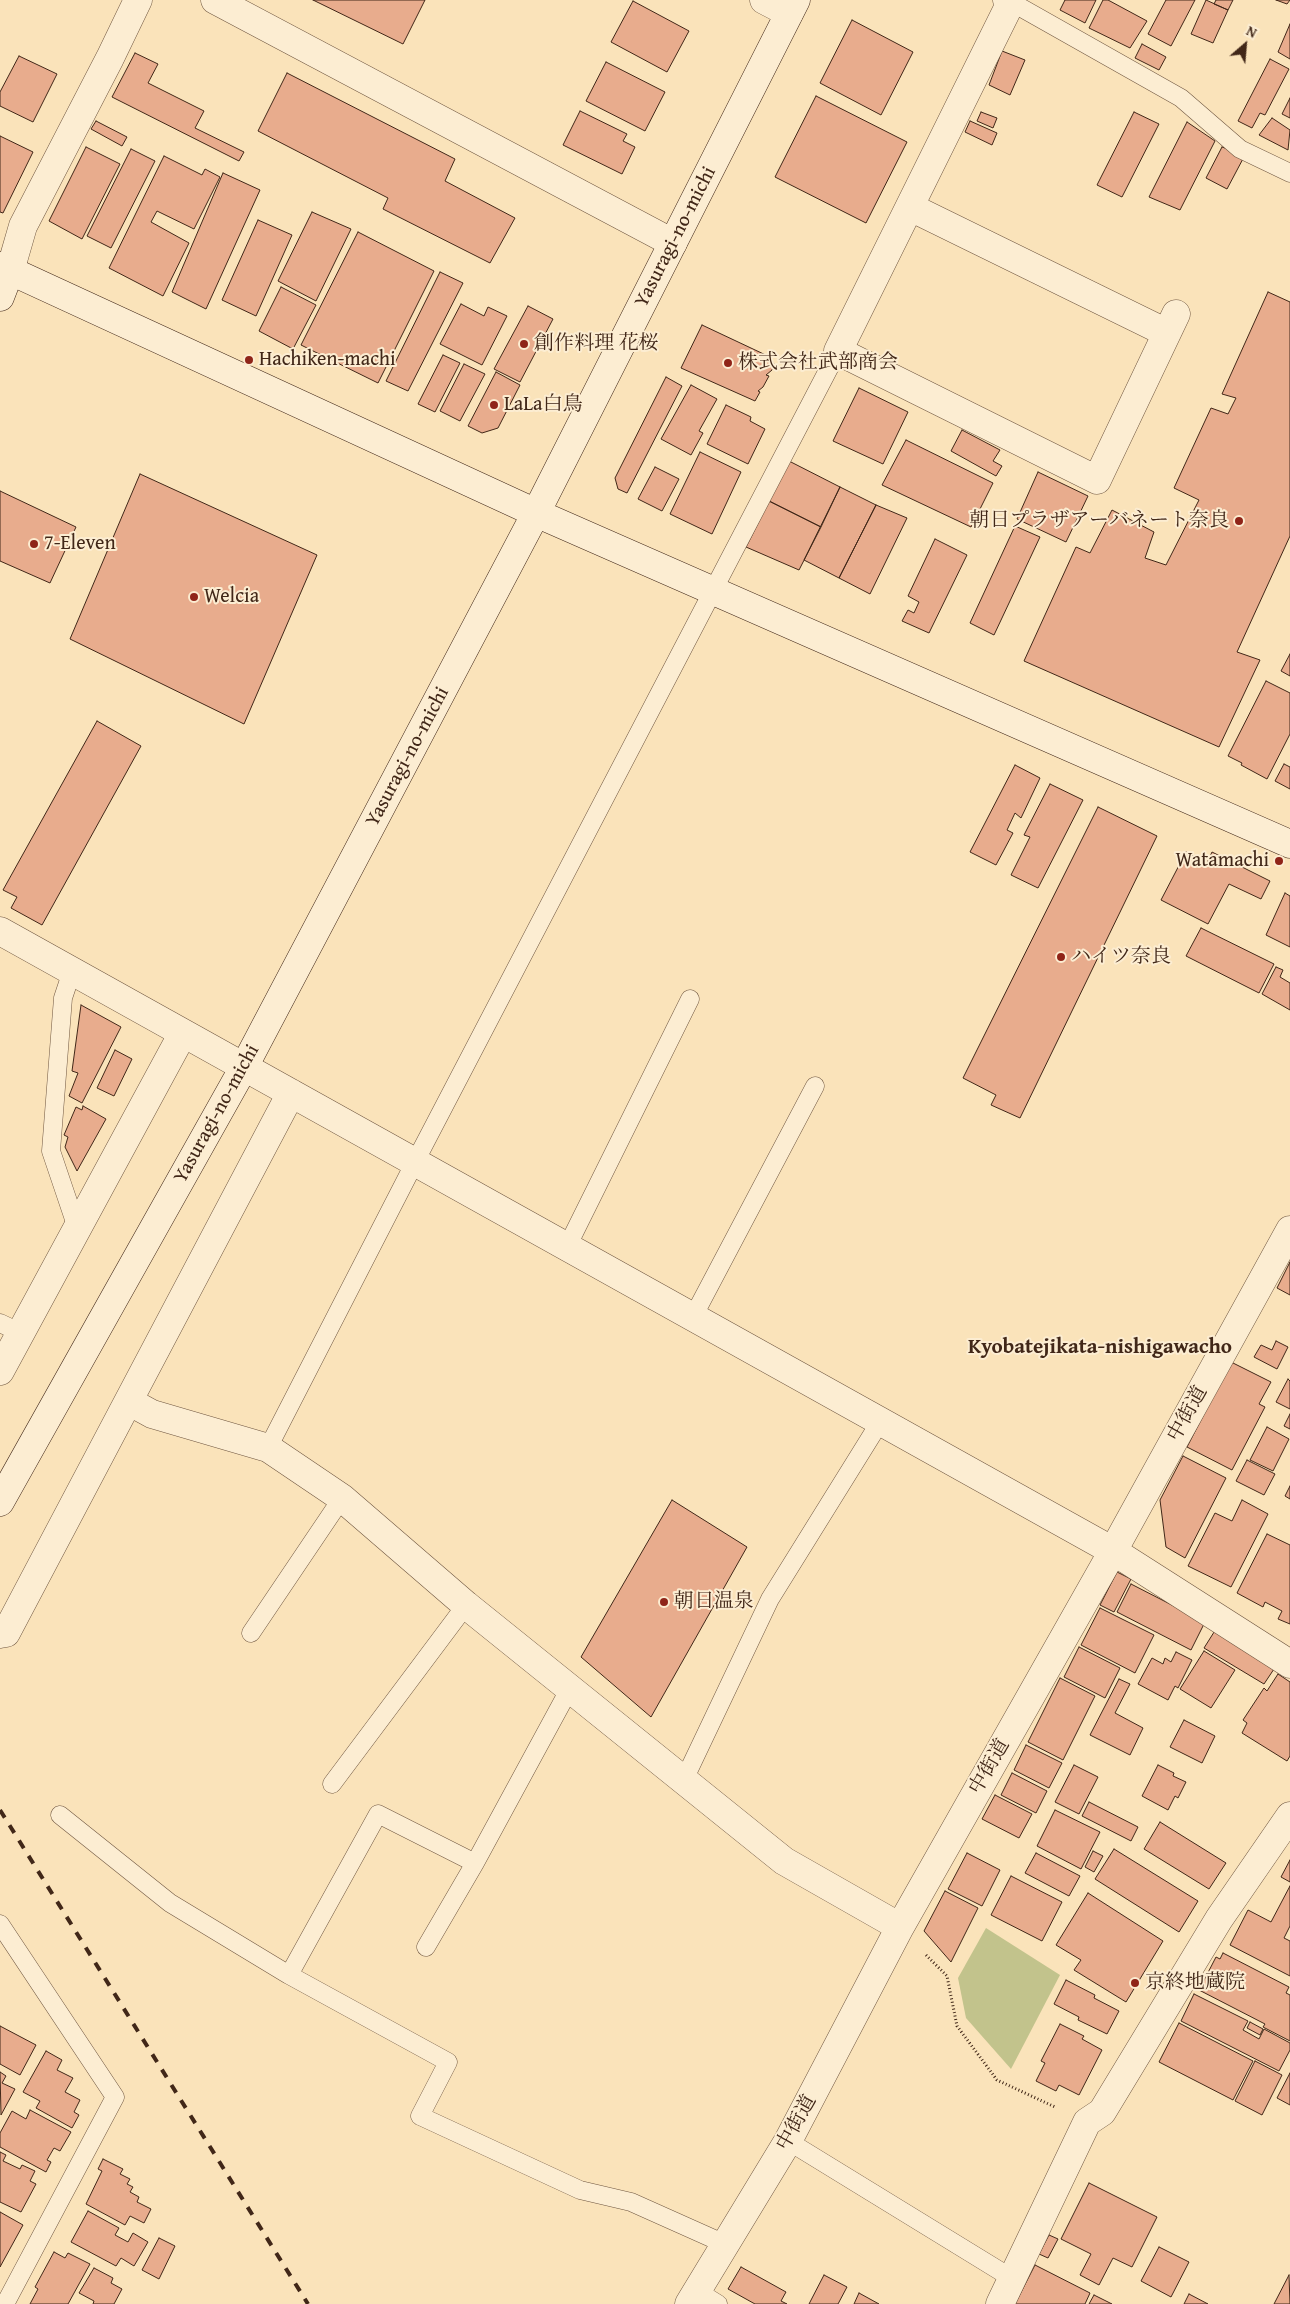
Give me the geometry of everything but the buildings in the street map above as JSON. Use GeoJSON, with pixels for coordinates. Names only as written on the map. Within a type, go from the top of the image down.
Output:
{"type":"FeatureCollection","features":[{"type":"Feature","properties":{"kind":"street"},"geometry":{"type":"LineString","coordinates":[[0,297],[5,268],[23,226],[138,0]]}},
{"type":"Feature","properties":{"kind":"street"},"geometry":{"type":"LineString","coordinates":[[215,0],[673,243]]}},
{"type":"Feature","properties":{"kind":"street"},"geometry":{"type":"LineString","coordinates":[[764,0],[793,6]]}},
{"type":"Feature","properties":{"kind":"street"},"geometry":{"type":"LineString","coordinates":[[910,207],[1172,323],[1097,480],[838,351],[1009,1]]}},
{"type":"Feature","properties":{"kind":"street","name":"Yasuragi-no-michi"},"geometry":{"type":"LineString","coordinates":[[0,1502],[244,1067],[536,513],[793,6]]}},
{"type":"Feature","properties":{"kind":"street"},"geometry":{"type":"LineString","coordinates":[[5,268],[536,513],[1290,844]]}},
{"type":"Feature","properties":{"kind":"street"},"geometry":{"type":"LineString","coordinates":[[0,931],[1113,1551],[1290,1664]]}},
{"type":"Feature","properties":{"kind":"street"},"geometry":{"type":"LineString","coordinates":[[0,1371],[10,1328],[77,1228],[183,1033]]}},
{"type":"Feature","properties":{"kind":"street"},"geometry":{"type":"LineString","coordinates":[[0,1634],[6,1633],[292,1094]]}},
{"type":"Feature","properties":{"kind":"street","name":"中街道"},"geometry":{"type":"LineString","coordinates":[[701,2300],[725,2244],[788,2141],[900,1927],[1113,1551],[1290,1230]]}},
{"type":"Feature","properties":{"kind":"street"},"geometry":{"type":"LineString","coordinates":[[130,1402],[152,1414],[268,1448],[342,1498],[466,1605],[784,1861],[900,1927]]}},
{"type":"Feature","properties":{"kind":"street"},"geometry":{"type":"LineString","coordinates":[[1000,2304],[1087,2122],[1102,2112],[1219,1919],[1290,1816]]}},
{"type":"Feature","properties":{"kind":"lane"},"geometry":{"type":"LineString","coordinates":[[1009,1],[1181,98],[1240,149],[1290,173]]}},
{"type":"Feature","properties":{"kind":"lane"},"geometry":{"type":"LineString","coordinates":[[268,1448],[838,351]]}},
{"type":"Feature","properties":{"kind":"lane"},"geometry":{"type":"LineString","coordinates":[[72,972],[63,998],[52,1152],[77,1228]]}},
{"type":"Feature","properties":{"kind":"lane"},"geometry":{"type":"LineString","coordinates":[[567,1247],[690,999]]}},
{"type":"Feature","properties":{"kind":"lane"},"geometry":{"type":"LineString","coordinates":[[693,1317],[815,1086]]}},
{"type":"Feature","properties":{"kind":"lane"},"geometry":{"type":"LineString","coordinates":[[684,1780],[770,1599],[880,1422]]}},
{"type":"Feature","properties":{"kind":"lane"},"geometry":{"type":"LineString","coordinates":[[251,1633],[342,1498]]}},
{"type":"Feature","properties":{"kind":"lane"},"geometry":{"type":"LineString","coordinates":[[332,1784],[466,1605]]}},
{"type":"Feature","properties":{"kind":"lane"},"geometry":{"type":"LineString","coordinates":[[426,1947],[476,1863],[570,1688]]}},
{"type":"Feature","properties":{"kind":"lane"},"geometry":{"type":"LineString","coordinates":[[289,1975],[378,1814],[476,1863]]}},
{"type":"Feature","properties":{"kind":"lane"},"geometry":{"type":"LineString","coordinates":[[60,1815],[170,1903],[289,1975],[448,2062],[420,2116],[580,2190],[631,2202],[725,2244]]}},
{"type":"Feature","properties":{"kind":"lane"},"geometry":{"type":"LineString","coordinates":[[0,1924],[115,2097],[5,2304]]}},
{"type":"Feature","properties":{"kind":"lane"},"geometry":{"type":"LineString","coordinates":[[788,2141],[1013,2279]]}},
{"type":"Feature","properties":{"kind":"path"},"geometry":{"type":"LineString","coordinates":[[900,1927],[947,1976],[957,2026],[997,2080],[1087,2122]]}},
{"type":"Feature","properties":{"kind":"green space"},"geometry":{"type":"Polygon","coordinates":[[[986,1928],[1060,1975],[1011,2069],[966,2018],[958,1978],[986,1928]]]}},
{"type":"Feature","properties":{"kind":"railway"},"geometry":{"type":"LineString","coordinates":[[0,1810],[308,2304]]}},
{"type":"Feature","properties":{"kind":"place","name":"創作料理 花桜"},"geometry":{"type":"Point","coordinates":[524,344]}},
{"type":"Feature","properties":{"kind":"place","name":"Hachiken-machi"},"geometry":{"type":"Point","coordinates":[249,360]}},
{"type":"Feature","properties":{"kind":"place","name":"株式会社武部商会"},"geometry":{"type":"Point","coordinates":[728,363]}},
{"type":"Feature","properties":{"kind":"place","name":"LaLa白鳥"},"geometry":{"type":"Point","coordinates":[494,405]}},
{"type":"Feature","properties":{"kind":"place","name":"朝日プラザアーバネート奈良"},"geometry":{"type":"Point","coordinates":[1239,521]}},
{"type":"Feature","properties":{"kind":"place","name":"7-Eleven"},"geometry":{"type":"Point","coordinates":[34,544]}},
{"type":"Feature","properties":{"kind":"place","name":"Welcia"},"geometry":{"type":"Point","coordinates":[194,597]}},
{"type":"Feature","properties":{"kind":"place","name":"Watamachi"},"geometry":{"type":"Point","coordinates":[1279,861]}},
{"type":"Feature","properties":{"kind":"place","name":"ハイツ奈良"},"geometry":{"type":"Point","coordinates":[1061,957]}},
{"type":"Feature","properties":{"kind":"place","name":"朝日温泉"},"geometry":{"type":"Point","coordinates":[664,1602]}},
{"type":"Feature","properties":{"kind":"place","name":"京終地蔵院"},"geometry":{"type":"Point","coordinates":[1135,1983]}},
{"type":"Feature","properties":{"kind":"district","name":"Kyobatejikata-nishigawacho"},"geometry":{"type":"Point","coordinates":[1100,1348]}}]}
